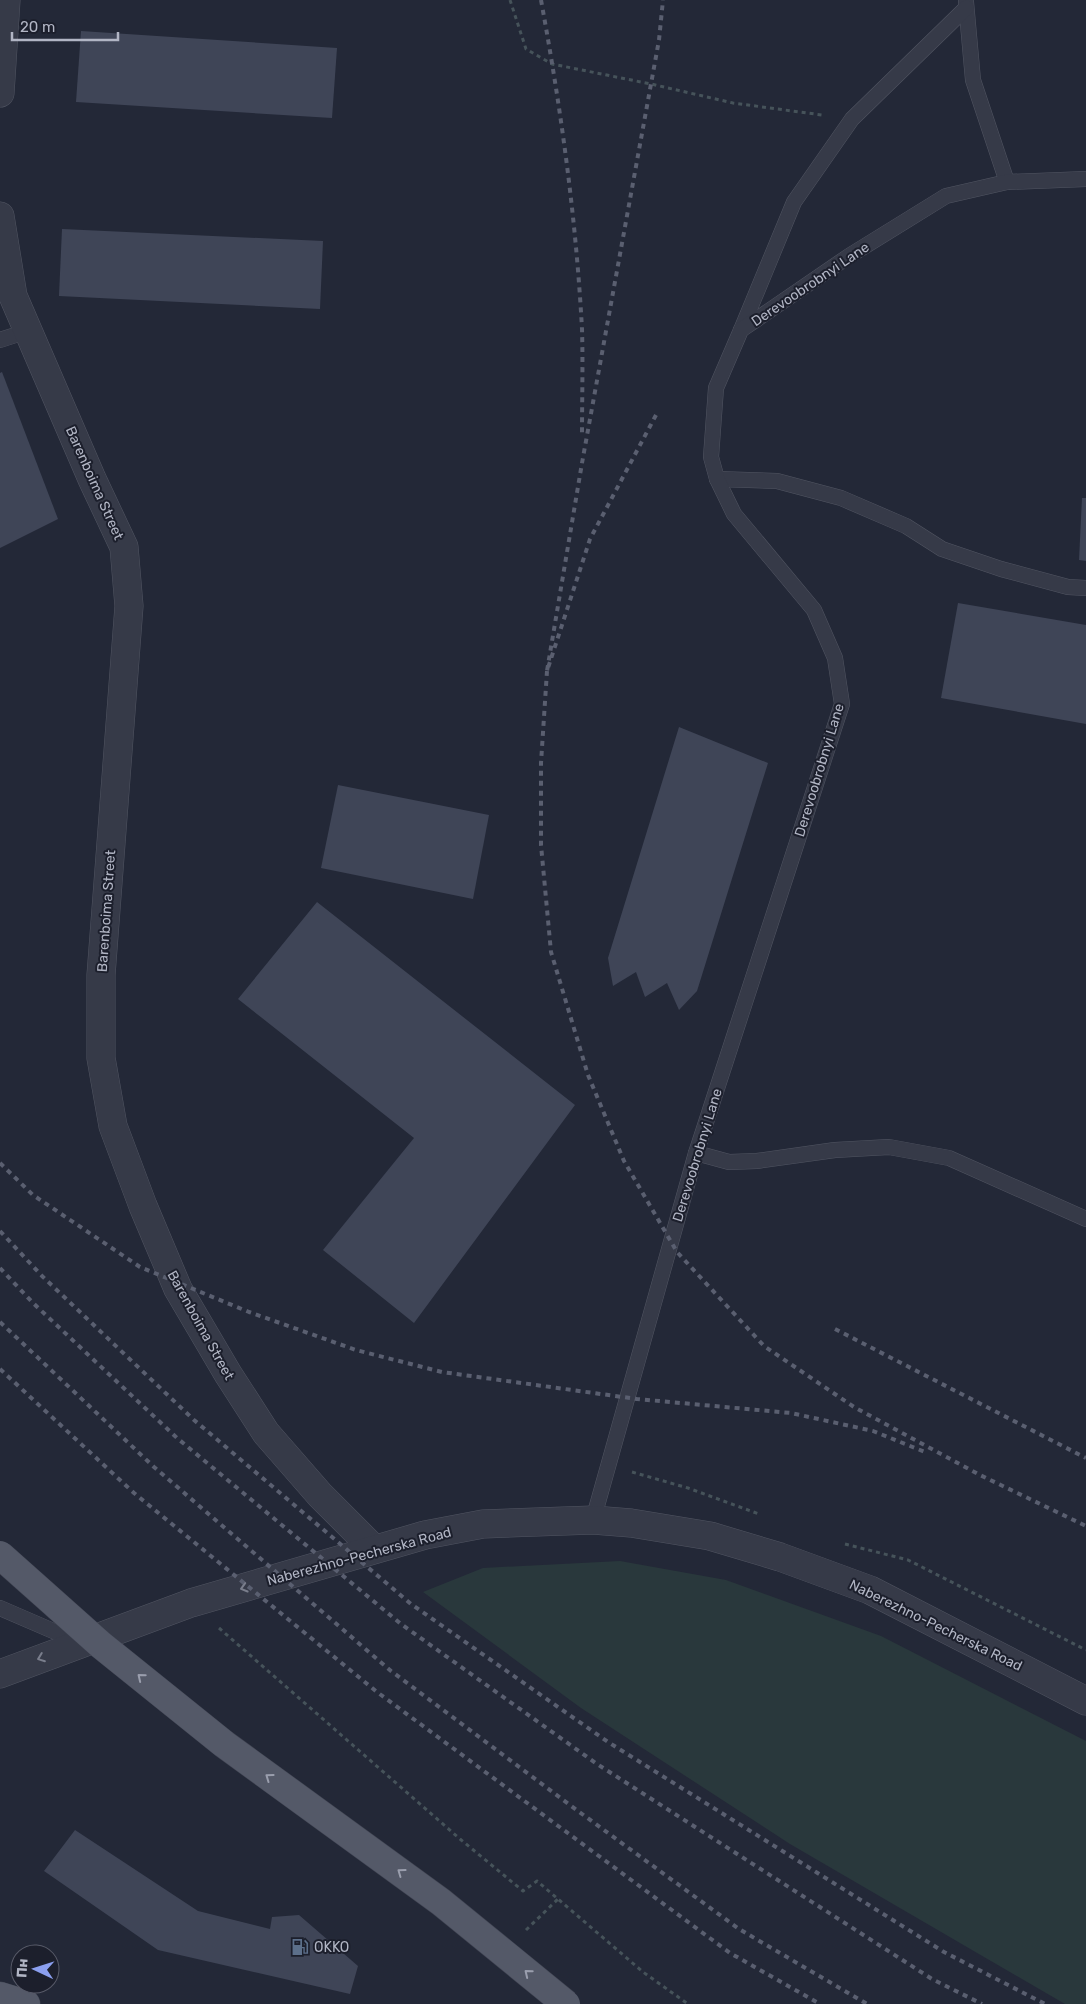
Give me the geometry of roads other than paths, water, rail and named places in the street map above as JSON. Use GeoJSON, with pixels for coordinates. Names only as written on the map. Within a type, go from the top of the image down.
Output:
{"type":"FeatureCollection","features":[{"type":"Feature","properties":{"kind":"main road"},"geometry":{"type":"LineString","coordinates":[[0,1555],[101,1645],[224,1744],[441,1902],[566,2004]]}},
{"type":"Feature","properties":{"kind":"main road"},"geometry":{"type":"LineString","coordinates":[[0,1996],[26,2004]]}},
{"type":"Feature","properties":{"kind":"street"},"geometry":{"type":"LineString","coordinates":[[0,93],[6,0]]}},
{"type":"Feature","properties":{"kind":"street","name":"Barenboima Street"},"geometry":{"type":"LineString","coordinates":[[0,216],[13,296],[92,479],[124,547],[129,606],[101,975],[101,1058],[113,1126],[143,1206],[178,1289],[228,1374],[266,1433],[320,1495],[374,1549]]}},
{"type":"Feature","properties":{"kind":"street","name":"Naberezhno-Pecherska Road"},"geometry":{"type":"LineString","coordinates":[[0,1674],[191,1603],[374,1549],[483,1524],[593,1520],[631,1523],[710,1536],[780,1557],[870,1590],[1086,1701]]}},
{"type":"Feature","properties":{"kind":"lane"},"geometry":{"type":"LineString","coordinates":[[742,330],[794,202],[852,119],[966,4]]}},
{"type":"Feature","properties":{"kind":"lane"},"geometry":{"type":"LineString","coordinates":[[966,4],[973,80],[1007,182]]}},
{"type":"Feature","properties":{"kind":"lane","name":"Derevoobrobnyi Lane"},"geometry":{"type":"LineString","coordinates":[[593,1520],[696,1153],[842,704],[835,658],[814,610],[734,514],[717,479],[710,457],[716,388],[742,330],[849,256],[946,196],[1007,182],[1086,179]]}},
{"type":"Feature","properties":{"kind":"lane"},"geometry":{"type":"LineString","coordinates":[[0,340],[28,331]]}},
{"type":"Feature","properties":{"kind":"lane"},"geometry":{"type":"LineString","coordinates":[[717,479],[777,481],[841,498],[906,526],[942,549],[1001,570],[1068,587],[1086,588]]}},
{"type":"Feature","properties":{"kind":"lane"},"geometry":{"type":"LineString","coordinates":[[696,1153],[729,1162],[757,1161],[836,1150],[889,1147],[949,1158],[1086,1220]]}},
{"type":"Feature","properties":{"kind":"lane"},"geometry":{"type":"LineString","coordinates":[[0,1608],[81,1643]]}},
{"type":"Feature","properties":{"kind":"railway"},"geometry":{"type":"LineString","coordinates":[[541,0],[561,123],[576,246],[582,329],[582,436]]}},
{"type":"Feature","properties":{"kind":"railway"},"geometry":{"type":"LineString","coordinates":[[656,415],[590,539],[547,671],[582,463],[659,40],[663,0]]}},
{"type":"Feature","properties":{"kind":"railway"},"geometry":{"type":"LineString","coordinates":[[547,671],[541,763],[541,845],[551,952],[588,1075],[624,1161],[677,1252],[764,1346],[854,1407],[980,1475],[1086,1526]]}},
{"type":"Feature","properties":{"kind":"railway"},"geometry":{"type":"LineString","coordinates":[[0,1163],[33,1195],[140,1267],[249,1312],[356,1350],[442,1372],[637,1399],[791,1413],[873,1431],[925,1452]]}},
{"type":"Feature","properties":{"kind":"railway"},"geometry":{"type":"LineString","coordinates":[[0,1231],[42,1276],[194,1420],[411,1604],[608,1742],[944,1952],[1045,2004]]}},
{"type":"Feature","properties":{"kind":"railway"},"geometry":{"type":"LineString","coordinates":[[0,1268],[33,1303],[177,1438],[401,1624],[597,1764],[932,1979],[982,2004]]}},
{"type":"Feature","properties":{"kind":"railway"},"geometry":{"type":"LineString","coordinates":[[0,1322],[154,1467],[391,1671],[739,1929],[867,2004]]}},
{"type":"Feature","properties":{"kind":"railway"},"geometry":{"type":"LineString","coordinates":[[835,1329],[1086,1458]]}},
{"type":"Feature","properties":{"kind":"railway"},"geometry":{"type":"LineString","coordinates":[[0,1369],[134,1493],[377,1692],[730,1953],[820,2004]]}},
{"type":"Feature","properties":{"kind":"place","name":"OKKO"},"geometry":{"type":"Point","coordinates":[300,1947]}}]}
